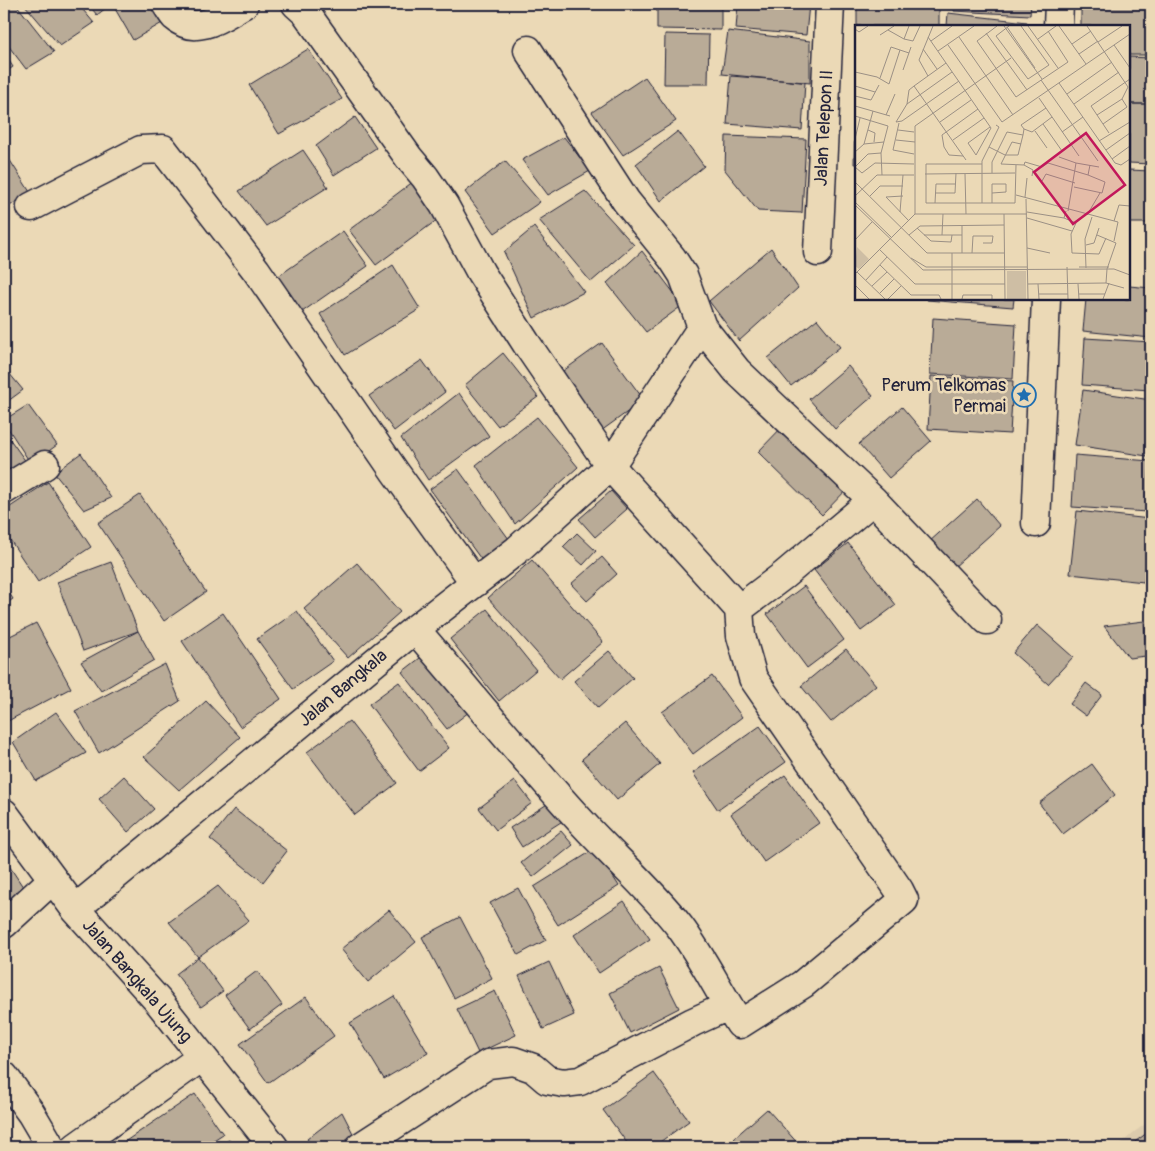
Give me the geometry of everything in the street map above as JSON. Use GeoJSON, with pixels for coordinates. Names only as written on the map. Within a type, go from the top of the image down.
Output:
{"type":"FeatureCollection","features":[{"type":"Feature","properties":{"kind":"street"},"geometry":{"type":"LineString","coordinates":[[166,4],[175,17],[189,25],[204,25],[244,4]]}},
{"type":"Feature","properties":{"kind":"street"},"geometry":{"type":"LineString","coordinates":[[296,4],[306,13],[444,205],[481,273],[610,466],[739,609],[741,636],[753,678],[904,900],[803,984],[740,1024],[703,962],[651,892],[589,830],[415,629]]}},
{"type":"Feature","properties":{"kind":"street","name":"Jalan Telepon II"},"geometry":{"type":"LineString","coordinates":[[818,252],[830,4]]}},
{"type":"Feature","properties":{"kind":"street"},"geometry":{"type":"LineString","coordinates":[[1058,25],[1059,4]]}},
{"type":"Feature","properties":{"kind":"street"},"geometry":{"type":"LineString","coordinates":[[528,50],[626,201],[672,258],[683,275],[702,327],[737,370],[873,500],[987,620]]}},
{"type":"Feature","properties":{"kind":"street"},"geometry":{"type":"LineString","coordinates":[[31,207],[140,150],[163,149],[256,270],[395,472],[475,583]]}},
{"type":"Feature","properties":{"kind":"street"},"geometry":{"type":"LineString","coordinates":[[1036,523],[1046,300]]}},
{"type":"Feature","properties":{"kind":"street","name":"Jalan Bangkala"},"geometry":{"type":"LineString","coordinates":[[75,909],[415,629],[516,550],[610,466],[702,327]]}},
{"type":"Feature","properties":{"kind":"street"},"geometry":{"type":"LineString","coordinates":[[4,490],[45,464]]}},
{"type":"Feature","properties":{"kind":"street"},"geometry":{"type":"LineString","coordinates":[[739,609],[784,575],[873,500]]}},
{"type":"Feature","properties":{"kind":"street","name":"Jalan Bangkala Ujung"},"geometry":{"type":"LineString","coordinates":[[4,813],[75,909],[158,1001],[274,1147]]}},
{"type":"Feature","properties":{"kind":"street"},"geometry":{"type":"LineString","coordinates":[[4,924],[52,880]]}},
{"type":"Feature","properties":{"kind":"street"},"geometry":{"type":"LineString","coordinates":[[360,1147],[488,1064],[513,1061],[533,1068],[547,1080],[564,1084],[580,1081],[693,1022],[728,1006]]}},
{"type":"Feature","properties":{"kind":"street"},"geometry":{"type":"LineString","coordinates":[[76,1147],[202,1057]]}},
{"type":"Feature","properties":{"kind":"street"},"geometry":{"type":"LineString","coordinates":[[4,1076],[31,1113],[52,1147]]}},
{"type":"Feature","properties":{"kind":"shaded area"},"geometry":{"type":"Polygon","coordinates":[[[1151,1120],[1151,1147],[1117,1147],[1133,1133],[1151,1120]]]}},
{"type":"Feature","properties":{"kind":"building"},"geometry":{"type":"Polygon","coordinates":[[[7,4],[16,4],[54,52],[26,69],[4,40],[4,7],[7,4]]]}},
{"type":"Feature","properties":{"kind":"building"},"geometry":{"type":"Polygon","coordinates":[[[24,4],[78,4],[94,23],[60,46],[24,4]]]}},
{"type":"Feature","properties":{"kind":"building"},"geometry":{"type":"Polygon","coordinates":[[[88,4],[111,4],[97,15],[88,4]]]}},
{"type":"Feature","properties":{"kind":"building"},"geometry":{"type":"Polygon","coordinates":[[[120,4],[160,4],[169,19],[133,40],[114,7],[120,4]]]}},
{"type":"Feature","properties":{"kind":"building"},"geometry":{"type":"Polygon","coordinates":[[[657,4],[721,4],[721,30],[657,29],[657,4]]]}},
{"type":"Feature","properties":{"kind":"building"},"geometry":{"type":"Polygon","coordinates":[[[738,4],[809,4],[806,35],[736,29],[738,4]]]}},
{"type":"Feature","properties":{"kind":"building"},"geometry":{"type":"Polygon","coordinates":[[[857,4],[939,4],[939,25],[857,25],[857,4]]]}},
{"type":"Feature","properties":{"kind":"building"},"geometry":{"type":"Polygon","coordinates":[[[954,4],[1031,4],[1030,15],[954,11],[954,4]]]}},
{"type":"Feature","properties":{"kind":"building"},"geometry":{"type":"Polygon","coordinates":[[[1081,4],[1151,4],[1151,55],[1130,55],[1130,25],[1081,25],[1081,4]]]}},
{"type":"Feature","properties":{"kind":"building"},"geometry":{"type":"Polygon","coordinates":[[[948,13],[1027,22],[1026,25],[947,25],[948,13]]]}},
{"type":"Feature","properties":{"kind":"building"},"geometry":{"type":"Polygon","coordinates":[[[728,31],[810,41],[810,83],[722,74],[728,31]]]}},
{"type":"Feature","properties":{"kind":"building"},"geometry":{"type":"Polygon","coordinates":[[[665,34],[709,35],[708,84],[664,84],[665,34]]]}},
{"type":"Feature","properties":{"kind":"building"},"geometry":{"type":"Polygon","coordinates":[[[308,49],[342,99],[279,134],[249,85],[308,49]]]}},
{"type":"Feature","properties":{"kind":"building"},"geometry":{"type":"Polygon","coordinates":[[[4,53],[13,67],[4,73],[4,53]]]}},
{"type":"Feature","properties":{"kind":"building"},"geometry":{"type":"Polygon","coordinates":[[[1130,57],[1151,58],[1151,104],[1130,104],[1130,57]]]}},
{"type":"Feature","properties":{"kind":"building"},"geometry":{"type":"Polygon","coordinates":[[[731,76],[805,82],[802,130],[727,124],[731,76]]]}},
{"type":"Feature","properties":{"kind":"building"},"geometry":{"type":"Polygon","coordinates":[[[645,77],[676,121],[623,155],[592,112],[645,77]]]}},
{"type":"Feature","properties":{"kind":"building"},"geometry":{"type":"Polygon","coordinates":[[[1130,104],[1151,104],[1151,164],[1130,163],[1130,104]]]}},
{"type":"Feature","properties":{"kind":"building"},"geometry":{"type":"Polygon","coordinates":[[[855,116],[855,164],[854,164],[855,116]]]}},
{"type":"Feature","properties":{"kind":"building"},"geometry":{"type":"Polygon","coordinates":[[[355,117],[376,148],[334,175],[316,146],[355,117]]]}},
{"type":"Feature","properties":{"kind":"building"},"geometry":{"type":"Polygon","coordinates":[[[678,131],[704,166],[661,201],[636,164],[678,131]]]}},
{"type":"Feature","properties":{"kind":"building"},"geometry":{"type":"Polygon","coordinates":[[[726,136],[806,139],[802,213],[758,211],[725,170],[726,136]]]}},
{"type":"Feature","properties":{"kind":"building"},"geometry":{"type":"Polygon","coordinates":[[[564,137],[590,171],[548,195],[522,160],[564,137]]]}},
{"type":"Feature","properties":{"kind":"building"},"geometry":{"type":"Polygon","coordinates":[[[303,150],[328,187],[266,226],[239,191],[303,150]]]}},
{"type":"Feature","properties":{"kind":"building"},"geometry":{"type":"Polygon","coordinates":[[[4,151],[30,192],[4,210],[4,151]]]}},
{"type":"Feature","properties":{"kind":"building"},"geometry":{"type":"Polygon","coordinates":[[[505,161],[540,202],[495,233],[465,192],[505,161]]]}},
{"type":"Feature","properties":{"kind":"building"},"geometry":{"type":"Polygon","coordinates":[[[1130,170],[1151,171],[1151,223],[1130,223],[1130,170]]]}},
{"type":"Feature","properties":{"kind":"building"},"geometry":{"type":"Polygon","coordinates":[[[418,178],[445,214],[376,265],[349,230],[418,178]]]}},
{"type":"Feature","properties":{"kind":"building"},"geometry":{"type":"Polygon","coordinates":[[[585,191],[634,245],[591,282],[539,220],[585,191]]]}},
{"type":"Feature","properties":{"kind":"building"},"geometry":{"type":"Polygon","coordinates":[[[534,227],[584,292],[534,318],[504,252],[534,227]]]}},
{"type":"Feature","properties":{"kind":"building"},"geometry":{"type":"Polygon","coordinates":[[[343,231],[368,266],[302,312],[277,277],[343,231]]]}},
{"type":"Feature","properties":{"kind":"building"},"geometry":{"type":"Polygon","coordinates":[[[771,248],[798,288],[739,341],[709,301],[771,248]]]}},
{"type":"Feature","properties":{"kind":"building"},"geometry":{"type":"Polygon","coordinates":[[[642,251],[683,305],[646,332],[607,283],[642,251]]]}},
{"type":"Feature","properties":{"kind":"building"},"geometry":{"type":"Polygon","coordinates":[[[393,265],[420,309],[345,355],[320,314],[393,265]]]}},
{"type":"Feature","properties":{"kind":"building"},"geometry":{"type":"Polygon","coordinates":[[[1130,286],[1151,288],[1151,338],[1083,331],[1086,300],[1130,300],[1130,286]]]}},
{"type":"Feature","properties":{"kind":"building"},"geometry":{"type":"Polygon","coordinates":[[[927,300],[1014,300],[1013,307],[927,300]]]}},
{"type":"Feature","properties":{"kind":"building"},"geometry":{"type":"Polygon","coordinates":[[[933,318],[1016,324],[1013,379],[930,374],[933,318]]]}},
{"type":"Feature","properties":{"kind":"building"},"geometry":{"type":"Polygon","coordinates":[[[817,319],[840,347],[791,386],[768,358],[817,319]]]}},
{"type":"Feature","properties":{"kind":"building"},"geometry":{"type":"Polygon","coordinates":[[[1085,338],[1151,342],[1149,390],[1082,385],[1085,338]]]}},
{"type":"Feature","properties":{"kind":"building"},"geometry":{"type":"Polygon","coordinates":[[[602,343],[644,400],[601,431],[563,371],[602,343]]]}},
{"type":"Feature","properties":{"kind":"building"},"geometry":{"type":"Polygon","coordinates":[[[503,353],[538,397],[498,426],[465,385],[503,353]]]}},
{"type":"Feature","properties":{"kind":"building"},"geometry":{"type":"Polygon","coordinates":[[[422,360],[445,392],[394,431],[369,396],[422,360]]]}},
{"type":"Feature","properties":{"kind":"building"},"geometry":{"type":"Polygon","coordinates":[[[848,366],[873,396],[835,429],[809,399],[848,366]]]}},
{"type":"Feature","properties":{"kind":"building"},"geometry":{"type":"Polygon","coordinates":[[[4,367],[23,390],[4,404],[4,367]]]}},
{"type":"Feature","properties":{"kind":"building"},"geometry":{"type":"Polygon","coordinates":[[[931,376],[1013,381],[1010,434],[928,429],[931,376]]]}},
{"type":"Feature","properties":{"kind":"building"},"geometry":{"type":"Polygon","coordinates":[[[1083,390],[1151,400],[1151,426],[1147,456],[1075,445],[1083,390]]]}},
{"type":"Feature","properties":{"kind":"building"},"geometry":{"type":"Polygon","coordinates":[[[459,393],[489,436],[428,480],[401,438],[459,393]]]}},
{"type":"Feature","properties":{"kind":"building"},"geometry":{"type":"Polygon","coordinates":[[[28,405],[57,445],[31,464],[4,422],[4,420],[28,405]]]}},
{"type":"Feature","properties":{"kind":"building"},"geometry":{"type":"Polygon","coordinates":[[[902,407],[931,441],[889,478],[859,444],[902,407]]]}},
{"type":"Feature","properties":{"kind":"building"},"geometry":{"type":"Polygon","coordinates":[[[537,417],[578,467],[515,524],[476,465],[537,417]]]}},
{"type":"Feature","properties":{"kind":"building"},"geometry":{"type":"Polygon","coordinates":[[[787,422],[851,485],[822,515],[758,452],[787,422]]]}},
{"type":"Feature","properties":{"kind":"building"},"geometry":{"type":"Polygon","coordinates":[[[4,431],[29,466],[4,483],[4,431]]]}},
{"type":"Feature","properties":{"kind":"building"},"geometry":{"type":"Polygon","coordinates":[[[81,453],[111,498],[84,510],[54,473],[81,453]]]}},
{"type":"Feature","properties":{"kind":"building"},"geometry":{"type":"Polygon","coordinates":[[[1075,455],[1150,461],[1147,512],[1072,507],[1075,455]]]}},
{"type":"Feature","properties":{"kind":"building"},"geometry":{"type":"Polygon","coordinates":[[[458,469],[509,539],[483,562],[430,489],[458,469]]]}},
{"type":"Feature","properties":{"kind":"building"},"geometry":{"type":"Polygon","coordinates":[[[48,482],[91,547],[38,582],[4,531],[4,511],[48,482]]]}},
{"type":"Feature","properties":{"kind":"building"},"geometry":{"type":"Polygon","coordinates":[[[611,491],[627,509],[595,537],[579,519],[611,491]]]}},
{"type":"Feature","properties":{"kind":"building"},"geometry":{"type":"Polygon","coordinates":[[[140,495],[206,592],[164,621],[98,523],[140,495]]]}},
{"type":"Feature","properties":{"kind":"building"},"geometry":{"type":"Polygon","coordinates":[[[977,499],[1000,526],[953,568],[929,542],[977,499]]]}},
{"type":"Feature","properties":{"kind":"building"},"geometry":{"type":"Polygon","coordinates":[[[1077,511],[1150,519],[1144,582],[1070,574],[1077,511]]]}},
{"type":"Feature","properties":{"kind":"building"},"geometry":{"type":"Polygon","coordinates":[[[577,533],[596,551],[583,565],[563,547],[577,533]]]}},
{"type":"Feature","properties":{"kind":"building"},"geometry":{"type":"Polygon","coordinates":[[[848,543],[896,605],[861,631],[814,570],[848,543]]]}},
{"type":"Feature","properties":{"kind":"building"},"geometry":{"type":"Polygon","coordinates":[[[602,557],[617,574],[587,601],[571,584],[602,557]]]}},
{"type":"Feature","properties":{"kind":"building"},"geometry":{"type":"Polygon","coordinates":[[[532,560],[603,642],[560,679],[488,598],[532,560]]]}},
{"type":"Feature","properties":{"kind":"building"},"geometry":{"type":"Polygon","coordinates":[[[111,562],[138,631],[83,651],[57,582],[111,562]]]}},
{"type":"Feature","properties":{"kind":"building"},"geometry":{"type":"Polygon","coordinates":[[[357,563],[400,612],[348,658],[304,609],[357,563]]]}},
{"type":"Feature","properties":{"kind":"building"},"geometry":{"type":"Polygon","coordinates":[[[4,585],[13,599],[4,605],[4,585]]]}},
{"type":"Feature","properties":{"kind":"building"},"geometry":{"type":"Polygon","coordinates":[[[804,586],[844,640],[807,668],[767,614],[804,586]]]}},
{"type":"Feature","properties":{"kind":"building"},"geometry":{"type":"Polygon","coordinates":[[[487,609],[536,670],[499,701],[450,639],[487,609]]]}},
{"type":"Feature","properties":{"kind":"building"},"geometry":{"type":"Polygon","coordinates":[[[297,611],[333,661],[293,689],[257,639],[297,611]]]}},
{"type":"Feature","properties":{"kind":"building"},"geometry":{"type":"Polygon","coordinates":[[[223,613],[281,699],[240,727],[182,641],[223,613]]]}},
{"type":"Feature","properties":{"kind":"building"},"geometry":{"type":"Polygon","coordinates":[[[1144,621],[1146,656],[1129,658],[1104,626],[1144,621]]]}},
{"type":"Feature","properties":{"kind":"building"},"geometry":{"type":"Polygon","coordinates":[[[36,623],[71,688],[4,723],[4,639],[36,623]]]}},
{"type":"Feature","properties":{"kind":"building"},"geometry":{"type":"Polygon","coordinates":[[[1037,625],[1073,657],[1048,684],[1013,653],[1037,625]]]}},
{"type":"Feature","properties":{"kind":"building"},"geometry":{"type":"Polygon","coordinates":[[[138,631],[154,660],[101,691],[81,662],[138,631]]]}},
{"type":"Feature","properties":{"kind":"building"},"geometry":{"type":"Polygon","coordinates":[[[846,649],[876,685],[831,722],[801,686],[846,649]]]}},
{"type":"Feature","properties":{"kind":"building"},"geometry":{"type":"Polygon","coordinates":[[[429,651],[474,708],[447,729],[402,672],[429,651]]]}},
{"type":"Feature","properties":{"kind":"building"},"geometry":{"type":"Polygon","coordinates":[[[609,651],[633,678],[598,708],[574,681],[609,651]]]}},
{"type":"Feature","properties":{"kind":"building"},"geometry":{"type":"Polygon","coordinates":[[[165,664],[180,701],[99,753],[75,711],[165,664]]]}},
{"type":"Feature","properties":{"kind":"building"},"geometry":{"type":"Polygon","coordinates":[[[712,676],[742,717],[693,754],[662,712],[712,676]]]}},
{"type":"Feature","properties":{"kind":"building"},"geometry":{"type":"Polygon","coordinates":[[[399,682],[449,748],[419,771],[369,704],[399,682]]]}},
{"type":"Feature","properties":{"kind":"building"},"geometry":{"type":"Polygon","coordinates":[[[1086,683],[1102,695],[1086,716],[1070,704],[1086,683]]]}},
{"type":"Feature","properties":{"kind":"building"},"geometry":{"type":"Polygon","coordinates":[[[206,701],[240,737],[179,790],[144,757],[206,701]]]}},
{"type":"Feature","properties":{"kind":"building"},"geometry":{"type":"Polygon","coordinates":[[[56,712],[86,753],[36,781],[13,742],[56,712]]]}},
{"type":"Feature","properties":{"kind":"building"},"geometry":{"type":"Polygon","coordinates":[[[349,721],[397,783],[355,815],[307,752],[349,721]]]}},
{"type":"Feature","properties":{"kind":"building"},"geometry":{"type":"Polygon","coordinates":[[[625,723],[660,764],[617,800],[582,759],[625,723]]]}},
{"type":"Feature","properties":{"kind":"building"},"geometry":{"type":"Polygon","coordinates":[[[760,726],[786,762],[718,810],[693,773],[760,726]]]}},
{"type":"Feature","properties":{"kind":"building"},"geometry":{"type":"Polygon","coordinates":[[[1092,764],[1115,795],[1063,834],[1039,803],[1092,764]]]}},
{"type":"Feature","properties":{"kind":"building"},"geometry":{"type":"Polygon","coordinates":[[[785,775],[819,823],[764,862],[731,814],[785,775]]]}},
{"type":"Feature","properties":{"kind":"building"},"geometry":{"type":"Polygon","coordinates":[[[124,776],[154,809],[128,832],[99,799],[124,776]]]}},
{"type":"Feature","properties":{"kind":"building"},"geometry":{"type":"Polygon","coordinates":[[[515,781],[532,803],[496,830],[479,808],[515,781]]]}},
{"type":"Feature","properties":{"kind":"building"},"geometry":{"type":"Polygon","coordinates":[[[552,801],[564,820],[522,847],[510,828],[552,801]]]}},
{"type":"Feature","properties":{"kind":"building"},"geometry":{"type":"Polygon","coordinates":[[[234,809],[287,851],[263,882],[210,839],[234,809]]]}},
{"type":"Feature","properties":{"kind":"building"},"geometry":{"type":"Polygon","coordinates":[[[561,831],[573,845],[533,877],[521,863],[561,831]]]}},
{"type":"Feature","properties":{"kind":"building"},"geometry":{"type":"Polygon","coordinates":[[[595,849],[619,886],[558,925],[534,887],[595,849]]]}},
{"type":"Feature","properties":{"kind":"building"},"geometry":{"type":"Polygon","coordinates":[[[4,858],[29,896],[4,913],[4,858]]]}},
{"type":"Feature","properties":{"kind":"building"},"geometry":{"type":"Polygon","coordinates":[[[218,886],[249,920],[198,957],[169,922],[218,886]]]}},
{"type":"Feature","properties":{"kind":"building"},"geometry":{"type":"Polygon","coordinates":[[[518,888],[546,940],[518,955],[490,903],[518,888]]]}},
{"type":"Feature","properties":{"kind":"building"},"geometry":{"type":"Polygon","coordinates":[[[624,901],[650,939],[599,973],[574,935],[624,901]]]}},
{"type":"Feature","properties":{"kind":"building"},"geometry":{"type":"Polygon","coordinates":[[[389,910],[416,942],[368,982],[341,949],[389,910]]]}},
{"type":"Feature","properties":{"kind":"building"},"geometry":{"type":"Polygon","coordinates":[[[460,917],[492,978],[454,998],[422,937],[460,917]]]}},
{"type":"Feature","properties":{"kind":"building"},"geometry":{"type":"Polygon","coordinates":[[[198,957],[223,991],[201,1007],[176,974],[198,957]]]}},
{"type":"Feature","properties":{"kind":"building"},"geometry":{"type":"Polygon","coordinates":[[[549,962],[574,1015],[543,1029],[519,976],[549,962]]]}},
{"type":"Feature","properties":{"kind":"building"},"geometry":{"type":"Polygon","coordinates":[[[659,968],[679,1008],[630,1033],[610,993],[659,968]]]}},
{"type":"Feature","properties":{"kind":"building"},"geometry":{"type":"Polygon","coordinates":[[[257,971],[282,1005],[250,1029],[225,995],[257,971]]]}},
{"type":"Feature","properties":{"kind":"building"},"geometry":{"type":"Polygon","coordinates":[[[495,991],[516,1035],[478,1053],[457,1009],[495,991]]]}},
{"type":"Feature","properties":{"kind":"building"},"geometry":{"type":"Polygon","coordinates":[[[394,996],[428,1053],[384,1079],[350,1023],[394,996]]]}},
{"type":"Feature","properties":{"kind":"building"},"geometry":{"type":"Polygon","coordinates":[[[306,997],[334,1036],[268,1083],[240,1044],[306,997]]]}},
{"type":"Feature","properties":{"kind":"building"},"geometry":{"type":"Polygon","coordinates":[[[654,1073],[689,1121],[653,1147],[630,1147],[603,1110],[654,1073]]]}},
{"type":"Feature","properties":{"kind":"building"},"geometry":{"type":"Polygon","coordinates":[[[195,1094],[223,1134],[203,1147],[117,1147],[195,1094]]]}},
{"type":"Feature","properties":{"kind":"building"},"geometry":{"type":"Polygon","coordinates":[[[767,1109],[801,1147],[742,1147],[734,1138],[767,1109]]]}},
{"type":"Feature","properties":{"kind":"building"},"geometry":{"type":"Polygon","coordinates":[[[342,1112],[359,1145],[356,1147],[313,1147],[307,1139],[342,1112]]]}},
{"type":"Feature","properties":{"kind":"building"},"geometry":{"type":"Polygon","coordinates":[[[1147,1133],[1151,1138],[1151,1147],[1128,1147],[1147,1133]]]}},
{"type":"Feature","properties":{"kind":"building"},"geometry":{"type":"Polygon","coordinates":[[[395,1139],[400,1147],[381,1147],[395,1139]]]}},
{"type":"Feature","properties":{"kind":"building"},"geometry":{"type":"Polygon","coordinates":[[[229,1140],[234,1147],[217,1147],[229,1140]]]}},
{"type":"Feature","properties":{"kind":"place","name":"Perum Telkomas Permai"},"geometry":{"type":"Point","coordinates":[1024,395]}}]}
